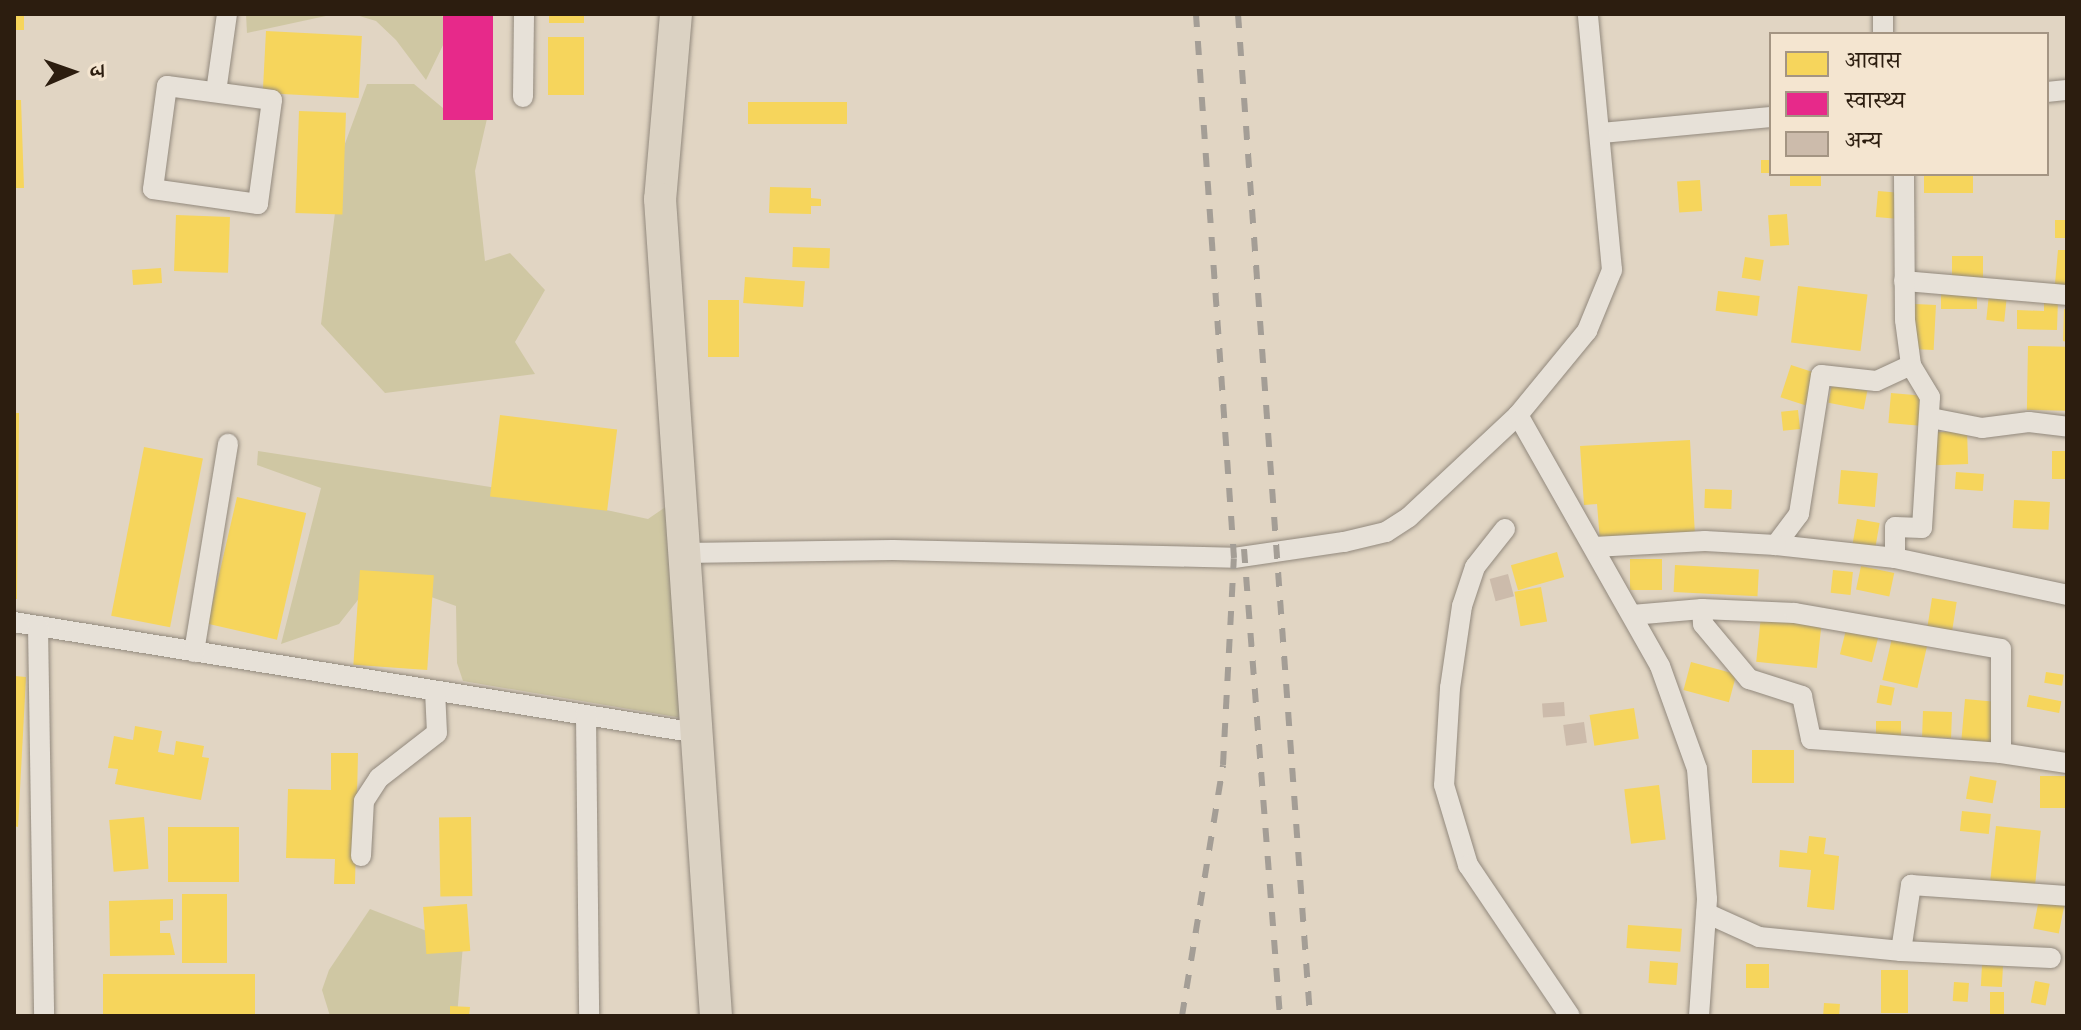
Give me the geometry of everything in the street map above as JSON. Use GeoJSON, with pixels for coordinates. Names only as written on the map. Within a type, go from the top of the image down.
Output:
{"type":"FeatureCollection","features":[{"type":"Feature","properties":{"kind":"main road"},"geometry":{"type":"LineString","coordinates":[[676,14],[660,199],[716,1016]]}},
{"type":"Feature","properties":{"kind":"street"},"geometry":{"type":"LineString","coordinates":[[216,92],[227,14]]}},
{"type":"Feature","properties":{"kind":"street"},"geometry":{"type":"LineString","coordinates":[[523,97],[524,14]]}},
{"type":"Feature","properties":{"kind":"street"},"geometry":{"type":"LineString","coordinates":[[684,553],[893,550],[1234,558],[1344,542],[1386,532],[1409,517],[1518,415],[1587,331],[1612,270],[1588,14]]}},
{"type":"Feature","properties":{"kind":"street"},"geometry":{"type":"LineString","coordinates":[[167,86],[216,92],[272,100],[258,204],[153,189],[167,86]]}},
{"type":"Feature","properties":{"kind":"street"},"geometry":{"type":"LineString","coordinates":[[1601,133],[1769,117]]}},
{"type":"Feature","properties":{"kind":"street"},"geometry":{"type":"LineString","coordinates":[[1895,558],[1895,527],[1922,528],[1930,397],[1911,365],[1904,281],[1904,176]]}},
{"type":"Feature","properties":{"kind":"street"},"geometry":{"type":"LineString","coordinates":[[1904,281],[2067,295]]}},
{"type":"Feature","properties":{"kind":"street"},"geometry":{"type":"LineString","coordinates":[[1776,545],[1799,514],[1821,375],[1876,381],[1911,365]]}},
{"type":"Feature","properties":{"kind":"street"},"geometry":{"type":"LineString","coordinates":[[1518,415],[1660,666],[1697,769],[1706,913],[1699,1016]]}},
{"type":"Feature","properties":{"kind":"street"},"geometry":{"type":"LineString","coordinates":[[1936,419],[1982,428],[2029,422],[2067,427]]}},
{"type":"Feature","properties":{"kind":"street"},"geometry":{"type":"LineString","coordinates":[[194,652],[228,444]]}},
{"type":"Feature","properties":{"kind":"street"},"geometry":{"type":"LineString","coordinates":[[1505,529],[1475,567],[1462,606],[1450,688],[1444,785],[1468,865],[1570,1016]]}},
{"type":"Feature","properties":{"kind":"street"},"geometry":{"type":"LineString","coordinates":[[1594,547],[1705,541],[1776,545],[1895,558],[2067,595]]}},
{"type":"Feature","properties":{"kind":"street"},"geometry":{"type":"LineString","coordinates":[[1632,615],[1702,609],[1795,613],[2001,649],[2001,753]]}},
{"type":"Feature","properties":{"kind":"street"},"geometry":{"type":"LineString","coordinates":[[1702,609],[1703,624],[1749,679],[1802,696],[1811,739],[2001,753],[2067,763]]}},
{"type":"Feature","properties":{"kind":"street"},"geometry":{"type":"LineString","coordinates":[[14,622],[697,733]]}},
{"type":"Feature","properties":{"kind":"street"},"geometry":{"type":"LineString","coordinates":[[38,626],[44,1016]]}},
{"type":"Feature","properties":{"kind":"street"},"geometry":{"type":"LineString","coordinates":[[361,856],[364,801],[379,778],[437,733],[435,691]]}},
{"type":"Feature","properties":{"kind":"street"},"geometry":{"type":"LineString","coordinates":[[586,715],[589,1016]]}},
{"type":"Feature","properties":{"kind":"street"},"geometry":{"type":"LineString","coordinates":[[1901,951],[1911,885],[2067,896]]}},
{"type":"Feature","properties":{"kind":"street"},"geometry":{"type":"LineString","coordinates":[[1706,913],[1759,937],[1901,951],[2051,958]]}},
{"type":"Feature","properties":{"kind":"shaded area"},"geometry":{"type":"Polygon","coordinates":[[[246,14],[335,14],[247,33],[246,14]]]}},
{"type":"Feature","properties":{"kind":"shaded area"},"geometry":{"type":"Polygon","coordinates":[[[353,14],[442,14],[447,37],[426,80],[396,40],[376,21],[353,14]]]}},
{"type":"Feature","properties":{"kind":"shaded area"},"geometry":{"type":"Polygon","coordinates":[[[367,84],[414,84],[443,108],[489,110],[475,171],[485,261],[510,253],[545,290],[515,342],[535,374],[385,393],[321,324],[343,149],[367,84]]]}},
{"type":"Feature","properties":{"kind":"shaded area"},"geometry":{"type":"Polygon","coordinates":[[[258,451],[523,492],[648,519],[667,506],[682,718],[463,681],[457,663],[456,606],[376,577],[339,624],[281,644],[321,488],[257,465],[258,451]]]}},
{"type":"Feature","properties":{"kind":"shaded area"},"geometry":{"type":"Polygon","coordinates":[[[370,909],[463,945],[457,1016],[330,1016],[322,990],[329,970],[370,909]]]}},
{"type":"Feature","properties":{"kind":"building: आवास"},"geometry":{"type":"Polygon","coordinates":[[[14,14],[24,14],[24,30],[14,30],[14,14]]]}},
{"type":"Feature","properties":{"kind":"building: आवास"},"geometry":{"type":"Polygon","coordinates":[[[549,14],[584,14],[584,23],[549,23],[549,14]]]}},
{"type":"Feature","properties":{"kind":"building: आवास"},"geometry":{"type":"Polygon","coordinates":[[[266,31],[362,36],[359,98],[263,93],[266,31]]]}},
{"type":"Feature","properties":{"kind":"building: आवास"},"geometry":{"type":"Polygon","coordinates":[[[548,37],[584,37],[584,95],[548,95],[548,37]]]}},
{"type":"Feature","properties":{"kind":"building: आवास"},"geometry":{"type":"Polygon","coordinates":[[[14,100],[21,100],[24,188],[14,188],[14,100]]]}},
{"type":"Feature","properties":{"kind":"building: आवास"},"geometry":{"type":"Polygon","coordinates":[[[748,102],[847,102],[847,124],[748,124],[748,102]]]}},
{"type":"Feature","properties":{"kind":"building: आवास"},"geometry":{"type":"Polygon","coordinates":[[[299,111],[346,113],[342,215],[295,213],[299,111]]]}},
{"type":"Feature","properties":{"kind":"building: आवास"},"geometry":{"type":"Polygon","coordinates":[[[1761,160],[1769,160],[1769,173],[1761,173],[1761,160]]]}},
{"type":"Feature","properties":{"kind":"building: आवास"},"geometry":{"type":"Polygon","coordinates":[[[1790,176],[1821,176],[1821,186],[1790,186],[1790,176]]]}},
{"type":"Feature","properties":{"kind":"building: आवास"},"geometry":{"type":"Polygon","coordinates":[[[1924,176],[1973,176],[1973,193],[1924,193],[1924,176]]]}},
{"type":"Feature","properties":{"kind":"building: आवास"},"geometry":{"type":"Polygon","coordinates":[[[1700,180],[1702,211],[1679,213],[1677,182],[1700,180]]]}},
{"type":"Feature","properties":{"kind":"building: आवास"},"geometry":{"type":"Polygon","coordinates":[[[770,187],[811,188],[811,198],[821,199],[821,206],[811,206],[811,214],[769,213],[770,187]]]}},
{"type":"Feature","properties":{"kind":"building: आवास"},"geometry":{"type":"Polygon","coordinates":[[[1878,191],[1902,193],[1900,219],[1876,217],[1878,191]]]}},
{"type":"Feature","properties":{"kind":"building: आवास"},"geometry":{"type":"Polygon","coordinates":[[[1787,214],[1789,245],[1770,246],[1768,215],[1787,214]]]}},
{"type":"Feature","properties":{"kind":"building: आवास"},"geometry":{"type":"Polygon","coordinates":[[[176,215],[230,217],[228,273],[174,271],[176,215]]]}},
{"type":"Feature","properties":{"kind":"building: आवास"},"geometry":{"type":"Polygon","coordinates":[[[2055,220],[2067,220],[2067,238],[2055,238],[2055,220]]]}},
{"type":"Feature","properties":{"kind":"building: आवास"},"geometry":{"type":"Polygon","coordinates":[[[793,247],[830,248],[829,268],[792,267],[793,247]]]}},
{"type":"Feature","properties":{"kind":"building: आवास"},"geometry":{"type":"Polygon","coordinates":[[[2058,250],[2067,250],[2067,285],[2055,284],[2058,250]]]}},
{"type":"Feature","properties":{"kind":"building: आवास"},"geometry":{"type":"Polygon","coordinates":[[[1952,256],[1983,256],[1983,282],[1952,282],[1952,256]]]}},
{"type":"Feature","properties":{"kind":"building: आवास"},"geometry":{"type":"Polygon","coordinates":[[[1745,257],[1764,260],[1760,281],[1742,278],[1745,257]]]}},
{"type":"Feature","properties":{"kind":"building: आवास"},"geometry":{"type":"Polygon","coordinates":[[[161,268],[162,283],[133,285],[132,270],[161,268]]]}},
{"type":"Feature","properties":{"kind":"building: आवास"},"geometry":{"type":"Polygon","coordinates":[[[745,277],[805,281],[803,307],[743,303],[745,277]]]}},
{"type":"Feature","properties":{"kind":"building: आवास"},"geometry":{"type":"Polygon","coordinates":[[[1798,286],[1867,295],[1861,351],[1791,343],[1798,286]]]}},
{"type":"Feature","properties":{"kind":"building: आवास"},"geometry":{"type":"Polygon","coordinates":[[[1941,290],[1977,290],[1977,309],[1941,309],[1941,290]]]}},
{"type":"Feature","properties":{"kind":"building: आवास"},"geometry":{"type":"Polygon","coordinates":[[[1718,291],[1760,296],[1757,316],[1716,311],[1718,291]]]}},
{"type":"Feature","properties":{"kind":"building: आवास"},"geometry":{"type":"Polygon","coordinates":[[[1989,294],[2007,296],[2004,322],[1986,320],[1989,294]]]}},
{"type":"Feature","properties":{"kind":"building: आवास"},"geometry":{"type":"Polygon","coordinates":[[[2044,299],[2058,299],[2057,330],[2017,329],[2017,310],[2044,311],[2044,299]]]}},
{"type":"Feature","properties":{"kind":"building: आवास"},"geometry":{"type":"Polygon","coordinates":[[[708,300],[739,300],[739,357],[708,357],[708,300]]]}},
{"type":"Feature","properties":{"kind":"building: आवास"},"geometry":{"type":"Polygon","coordinates":[[[1915,304],[1936,305],[1934,350],[1913,349],[1915,304]]]}},
{"type":"Feature","properties":{"kind":"building: आवास"},"geometry":{"type":"Polygon","coordinates":[[[2064,309],[2067,310],[2067,342],[2063,341],[2064,309]]]}},
{"type":"Feature","properties":{"kind":"building: आवास"},"geometry":{"type":"Polygon","coordinates":[[[2028,346],[2067,347],[2066,411],[2027,410],[2028,346]]]}},
{"type":"Feature","properties":{"kind":"building: आवास"},"geometry":{"type":"Polygon","coordinates":[[[1791,365],[1816,373],[1805,405],[1780,397],[1791,365]]]}},
{"type":"Feature","properties":{"kind":"building: आवास"},"geometry":{"type":"Polygon","coordinates":[[[1832,384],[1867,391],[1864,410],[1828,403],[1832,384]]]}},
{"type":"Feature","properties":{"kind":"building: आवास"},"geometry":{"type":"Polygon","coordinates":[[[1891,393],[1923,396],[1920,426],[1888,423],[1891,393]]]}},
{"type":"Feature","properties":{"kind":"building: आवास"},"geometry":{"type":"Polygon","coordinates":[[[1798,410],[1800,429],[1783,431],[1781,412],[1798,410]]]}},
{"type":"Feature","properties":{"kind":"building: आवास"},"geometry":{"type":"Polygon","coordinates":[[[14,413],[19,413],[17,599],[14,599],[14,413]]]}},
{"type":"Feature","properties":{"kind":"building: आवास"},"geometry":{"type":"Polygon","coordinates":[[[500,415],[617,429],[607,511],[490,496],[500,415]]]}},
{"type":"Feature","properties":{"kind":"building: आवास"},"geometry":{"type":"Polygon","coordinates":[[[1967,431],[1968,464],[1934,465],[1933,432],[1967,431]]]}},
{"type":"Feature","properties":{"kind":"building: आवास"},"geometry":{"type":"Polygon","coordinates":[[[1690,440],[1695,536],[1600,541],[1597,504],[1584,505],[1580,446],[1690,440]]]}},
{"type":"Feature","properties":{"kind":"building: आवास"},"geometry":{"type":"Polygon","coordinates":[[[144,447],[203,458],[170,627],[111,616],[144,447]]]}},
{"type":"Feature","properties":{"kind":"building: आवास"},"geometry":{"type":"Polygon","coordinates":[[[2052,451],[2067,451],[2067,479],[2052,479],[2052,451]]]}},
{"type":"Feature","properties":{"kind":"building: आवास"},"geometry":{"type":"Polygon","coordinates":[[[1841,470],[1878,473],[1875,507],[1838,504],[1841,470]]]}},
{"type":"Feature","properties":{"kind":"building: आवास"},"geometry":{"type":"Polygon","coordinates":[[[1956,472],[1984,474],[1983,491],[1955,489],[1956,472]]]}},
{"type":"Feature","properties":{"kind":"building: आवास"},"geometry":{"type":"Polygon","coordinates":[[[1705,489],[1732,490],[1731,509],[1704,508],[1705,489]]]}},
{"type":"Feature","properties":{"kind":"building: आवास"},"geometry":{"type":"Polygon","coordinates":[[[237,497],[306,513],[277,640],[208,624],[237,497]]]}},
{"type":"Feature","properties":{"kind":"building: आवास"},"geometry":{"type":"Polygon","coordinates":[[[2014,500],[2050,502],[2048,530],[2013,528],[2014,500]]]}},
{"type":"Feature","properties":{"kind":"building: आवास"},"geometry":{"type":"Polygon","coordinates":[[[1857,519],[1880,523],[1875,550],[1852,546],[1857,519]]]}},
{"type":"Feature","properties":{"kind":"building: आवास"},"geometry":{"type":"Polygon","coordinates":[[[1557,552],[1564,577],[1518,590],[1511,565],[1557,552]]]}},
{"type":"Feature","properties":{"kind":"building: आवास"},"geometry":{"type":"Polygon","coordinates":[[[1630,559],[1662,559],[1662,590],[1630,590],[1630,559]]]}},
{"type":"Feature","properties":{"kind":"building: आवास"},"geometry":{"type":"Polygon","coordinates":[[[1675,565],[1759,569],[1757,596],[1674,592],[1675,565]]]}},
{"type":"Feature","properties":{"kind":"building: आवास"},"geometry":{"type":"Polygon","coordinates":[[[1861,566],[1894,573],[1889,597],[1856,589],[1861,566]]]}},
{"type":"Feature","properties":{"kind":"building: आवास"},"geometry":{"type":"Polygon","coordinates":[[[360,570],[434,575],[427,670],[353,665],[360,570]]]}},
{"type":"Feature","properties":{"kind":"building: आवास"},"geometry":{"type":"Polygon","coordinates":[[[1833,570],[1853,572],[1850,595],[1831,593],[1833,570]]]}},
{"type":"Feature","properties":{"kind":"building: आवास"},"geometry":{"type":"Polygon","coordinates":[[[1541,587],[1547,621],[1520,626],[1514,592],[1541,587]]]}},
{"type":"Feature","properties":{"kind":"building: आवास"},"geometry":{"type":"Polygon","coordinates":[[[1932,598],[1957,602],[1951,635],[1927,632],[1932,598]]]}},
{"type":"Feature","properties":{"kind":"building: आवास"},"geometry":{"type":"Polygon","coordinates":[[[1761,616],[1822,622],[1817,668],[1756,662],[1761,616]]]}},
{"type":"Feature","properties":{"kind":"building: आवास"},"geometry":{"type":"Polygon","coordinates":[[[1846,630],[1878,638],[1872,662],[1840,654],[1846,630]]]}},
{"type":"Feature","properties":{"kind":"building: आवास"},"geometry":{"type":"Polygon","coordinates":[[[1892,638],[1927,646],[1917,688],[1882,680],[1892,638]]]}},
{"type":"Feature","properties":{"kind":"building: आवास"},"geometry":{"type":"Polygon","coordinates":[[[1691,662],[1736,674],[1729,702],[1683,690],[1691,662]]]}},
{"type":"Feature","properties":{"kind":"building: आवास"},"geometry":{"type":"Polygon","coordinates":[[[2046,672],[2064,675],[2062,686],[2044,683],[2046,672]]]}},
{"type":"Feature","properties":{"kind":"building: आवास"},"geometry":{"type":"Polygon","coordinates":[[[14,676],[26,677],[18,827],[14,826],[14,676]]]}},
{"type":"Feature","properties":{"kind":"building: आवास"},"geometry":{"type":"Polygon","coordinates":[[[1880,685],[1895,688],[1891,706],[1877,703],[1880,685]]]}},
{"type":"Feature","properties":{"kind":"building: आवास"},"geometry":{"type":"Polygon","coordinates":[[[2029,695],[2061,701],[2059,713],[2027,707],[2029,695]]]}},
{"type":"Feature","properties":{"kind":"building: आवास"},"geometry":{"type":"Polygon","coordinates":[[[1965,699],[1998,702],[1994,743],[1961,740],[1965,699]]]}},
{"type":"Feature","properties":{"kind":"building: आवास"},"geometry":{"type":"Polygon","coordinates":[[[1634,708],[1639,739],[1594,746],[1590,715],[1634,708]]]}},
{"type":"Feature","properties":{"kind":"building: आवास"},"geometry":{"type":"Polygon","coordinates":[[[1923,711],[1952,712],[1951,738],[1922,737],[1923,711]]]}},
{"type":"Feature","properties":{"kind":"building: आवास"},"geometry":{"type":"Polygon","coordinates":[[[1876,721],[1901,721],[1901,738],[1876,738],[1876,721]]]}},
{"type":"Feature","properties":{"kind":"building: आवास"},"geometry":{"type":"Polygon","coordinates":[[[135,726],[162,731],[158,752],[174,755],[176,741],[204,746],[202,757],[209,758],[201,800],[115,784],[118,769],[108,768],[114,736],[133,740],[135,726]]]}},
{"type":"Feature","properties":{"kind":"building: आवास"},"geometry":{"type":"Polygon","coordinates":[[[1752,750],[1794,750],[1794,783],[1752,783],[1752,750]]]}},
{"type":"Feature","properties":{"kind":"building: आवास"},"geometry":{"type":"Polygon","coordinates":[[[331,753],[358,753],[355,884],[334,884],[335,859],[286,858],[288,789],[331,790],[331,753]]]}},
{"type":"Feature","properties":{"kind":"building: आवास"},"geometry":{"type":"Polygon","coordinates":[[[1970,776],[1997,781],[1993,803],[1966,799],[1970,776]]]}},
{"type":"Feature","properties":{"kind":"building: आवास"},"geometry":{"type":"Polygon","coordinates":[[[2040,776],[2067,776],[2067,808],[2040,808],[2040,776]]]}},
{"type":"Feature","properties":{"kind":"building: आवास"},"geometry":{"type":"Polygon","coordinates":[[[1659,785],[1666,840],[1631,844],[1624,789],[1659,785]]]}},
{"type":"Feature","properties":{"kind":"building: आवास"},"geometry":{"type":"Polygon","coordinates":[[[1962,811],[1991,814],[1989,834],[1960,831],[1962,811]]]}},
{"type":"Feature","properties":{"kind":"building: आवास"},"geometry":{"type":"Polygon","coordinates":[[[144,817],[149,869],[114,872],[109,820],[144,817]]]}},
{"type":"Feature","properties":{"kind":"building: आवास"},"geometry":{"type":"Polygon","coordinates":[[[471,817],[472,896],[440,897],[439,818],[471,817]]]}},
{"type":"Feature","properties":{"kind":"building: आवास"},"geometry":{"type":"Polygon","coordinates":[[[1996,826],[2041,831],[2035,887],[1990,883],[1996,826]]]}},
{"type":"Feature","properties":{"kind":"building: आवास"},"geometry":{"type":"Polygon","coordinates":[[[168,827],[239,827],[239,882],[168,882],[168,827]]]}},
{"type":"Feature","properties":{"kind":"building: आवास"},"geometry":{"type":"Polygon","coordinates":[[[1809,836],[1826,838],[1824,854],[1839,856],[1834,910],[1807,907],[1811,870],[1779,867],[1780,850],[1807,853],[1809,836]]]}},
{"type":"Feature","properties":{"kind":"building: आवास"},"geometry":{"type":"Polygon","coordinates":[[[182,894],[227,894],[227,963],[182,963],[182,894]]]}},
{"type":"Feature","properties":{"kind":"building: आवास"},"geometry":{"type":"Polygon","coordinates":[[[173,899],[173,920],[160,921],[160,933],[170,933],[175,955],[110,956],[109,901],[173,899]]]}},
{"type":"Feature","properties":{"kind":"building: आवास"},"geometry":{"type":"Polygon","coordinates":[[[2039,899],[2065,904],[2059,933],[2033,928],[2039,899]]]}},
{"type":"Feature","properties":{"kind":"building: आवास"},"geometry":{"type":"Polygon","coordinates":[[[467,904],[470,951],[426,954],[423,907],[467,904]]]}},
{"type":"Feature","properties":{"kind":"building: आवास"},"geometry":{"type":"Polygon","coordinates":[[[1628,925],[1682,929],[1680,952],[1626,948],[1628,925]]]}},
{"type":"Feature","properties":{"kind":"building: आवास"},"geometry":{"type":"Polygon","coordinates":[[[1650,961],[1678,963],[1676,985],[1648,983],[1650,961]]]}},
{"type":"Feature","properties":{"kind":"building: आवास"},"geometry":{"type":"Polygon","coordinates":[[[1746,964],[1769,964],[1769,988],[1746,988],[1746,964]]]}},
{"type":"Feature","properties":{"kind":"building: आवास"},"geometry":{"type":"Polygon","coordinates":[[[1982,965],[2003,966],[2002,987],[1981,986],[1982,965]]]}},
{"type":"Feature","properties":{"kind":"building: आवास"},"geometry":{"type":"Polygon","coordinates":[[[1881,970],[1908,970],[1908,1013],[1881,1013],[1881,970]]]}},
{"type":"Feature","properties":{"kind":"building: आवास"},"geometry":{"type":"Polygon","coordinates":[[[103,974],[255,974],[255,1016],[103,1016],[103,974]]]}},
{"type":"Feature","properties":{"kind":"building: आवास"},"geometry":{"type":"Polygon","coordinates":[[[2035,981],[2050,984],[2046,1005],[2031,1003],[2035,981]]]}},
{"type":"Feature","properties":{"kind":"building: आवास"},"geometry":{"type":"Polygon","coordinates":[[[1954,982],[1969,983],[1968,1002],[1953,1001],[1954,982]]]}},
{"type":"Feature","properties":{"kind":"building: आवास"},"geometry":{"type":"Polygon","coordinates":[[[1990,992],[2004,992],[2004,1016],[1990,1016],[1990,992]]]}},
{"type":"Feature","properties":{"kind":"building: आवास"},"geometry":{"type":"Polygon","coordinates":[[[1824,1003],[1840,1004],[1839,1016],[1823,1016],[1824,1003]]]}},
{"type":"Feature","properties":{"kind":"building: आवास"},"geometry":{"type":"Polygon","coordinates":[[[450,1006],[470,1007],[469,1016],[450,1016],[450,1006]]]}},
{"type":"Feature","properties":{"kind":"building: स्वास्थ्य"},"geometry":{"type":"Polygon","coordinates":[[[443,14],[493,14],[493,120],[443,120],[443,14]]]}},
{"type":"Feature","properties":{"kind":"building: अन्य"},"geometry":{"type":"Polygon","coordinates":[[[1508,574],[1514,596],[1496,601],[1490,579],[1508,574]]]}},
{"type":"Feature","properties":{"kind":"building: अन्य"},"geometry":{"type":"Polygon","coordinates":[[[1564,702],[1565,716],[1543,718],[1542,704],[1564,702]]]}},
{"type":"Feature","properties":{"kind":"building: अन्य"},"geometry":{"type":"Polygon","coordinates":[[[1584,722],[1587,743],[1566,746],[1563,725],[1584,722]]]}},
{"type":"Feature","properties":{"kind":"railway"},"geometry":{"type":"LineString","coordinates":[[1182,1016],[1223,765],[1234,558],[1196,14]]}},
{"type":"Feature","properties":{"kind":"railway"},"geometry":{"type":"LineString","coordinates":[[1238,14],[1310,1016]]}},
{"type":"Feature","properties":{"kind":"railway"},"geometry":{"type":"LineString","coordinates":[[1244,549],[1280,1016]]}}]}
